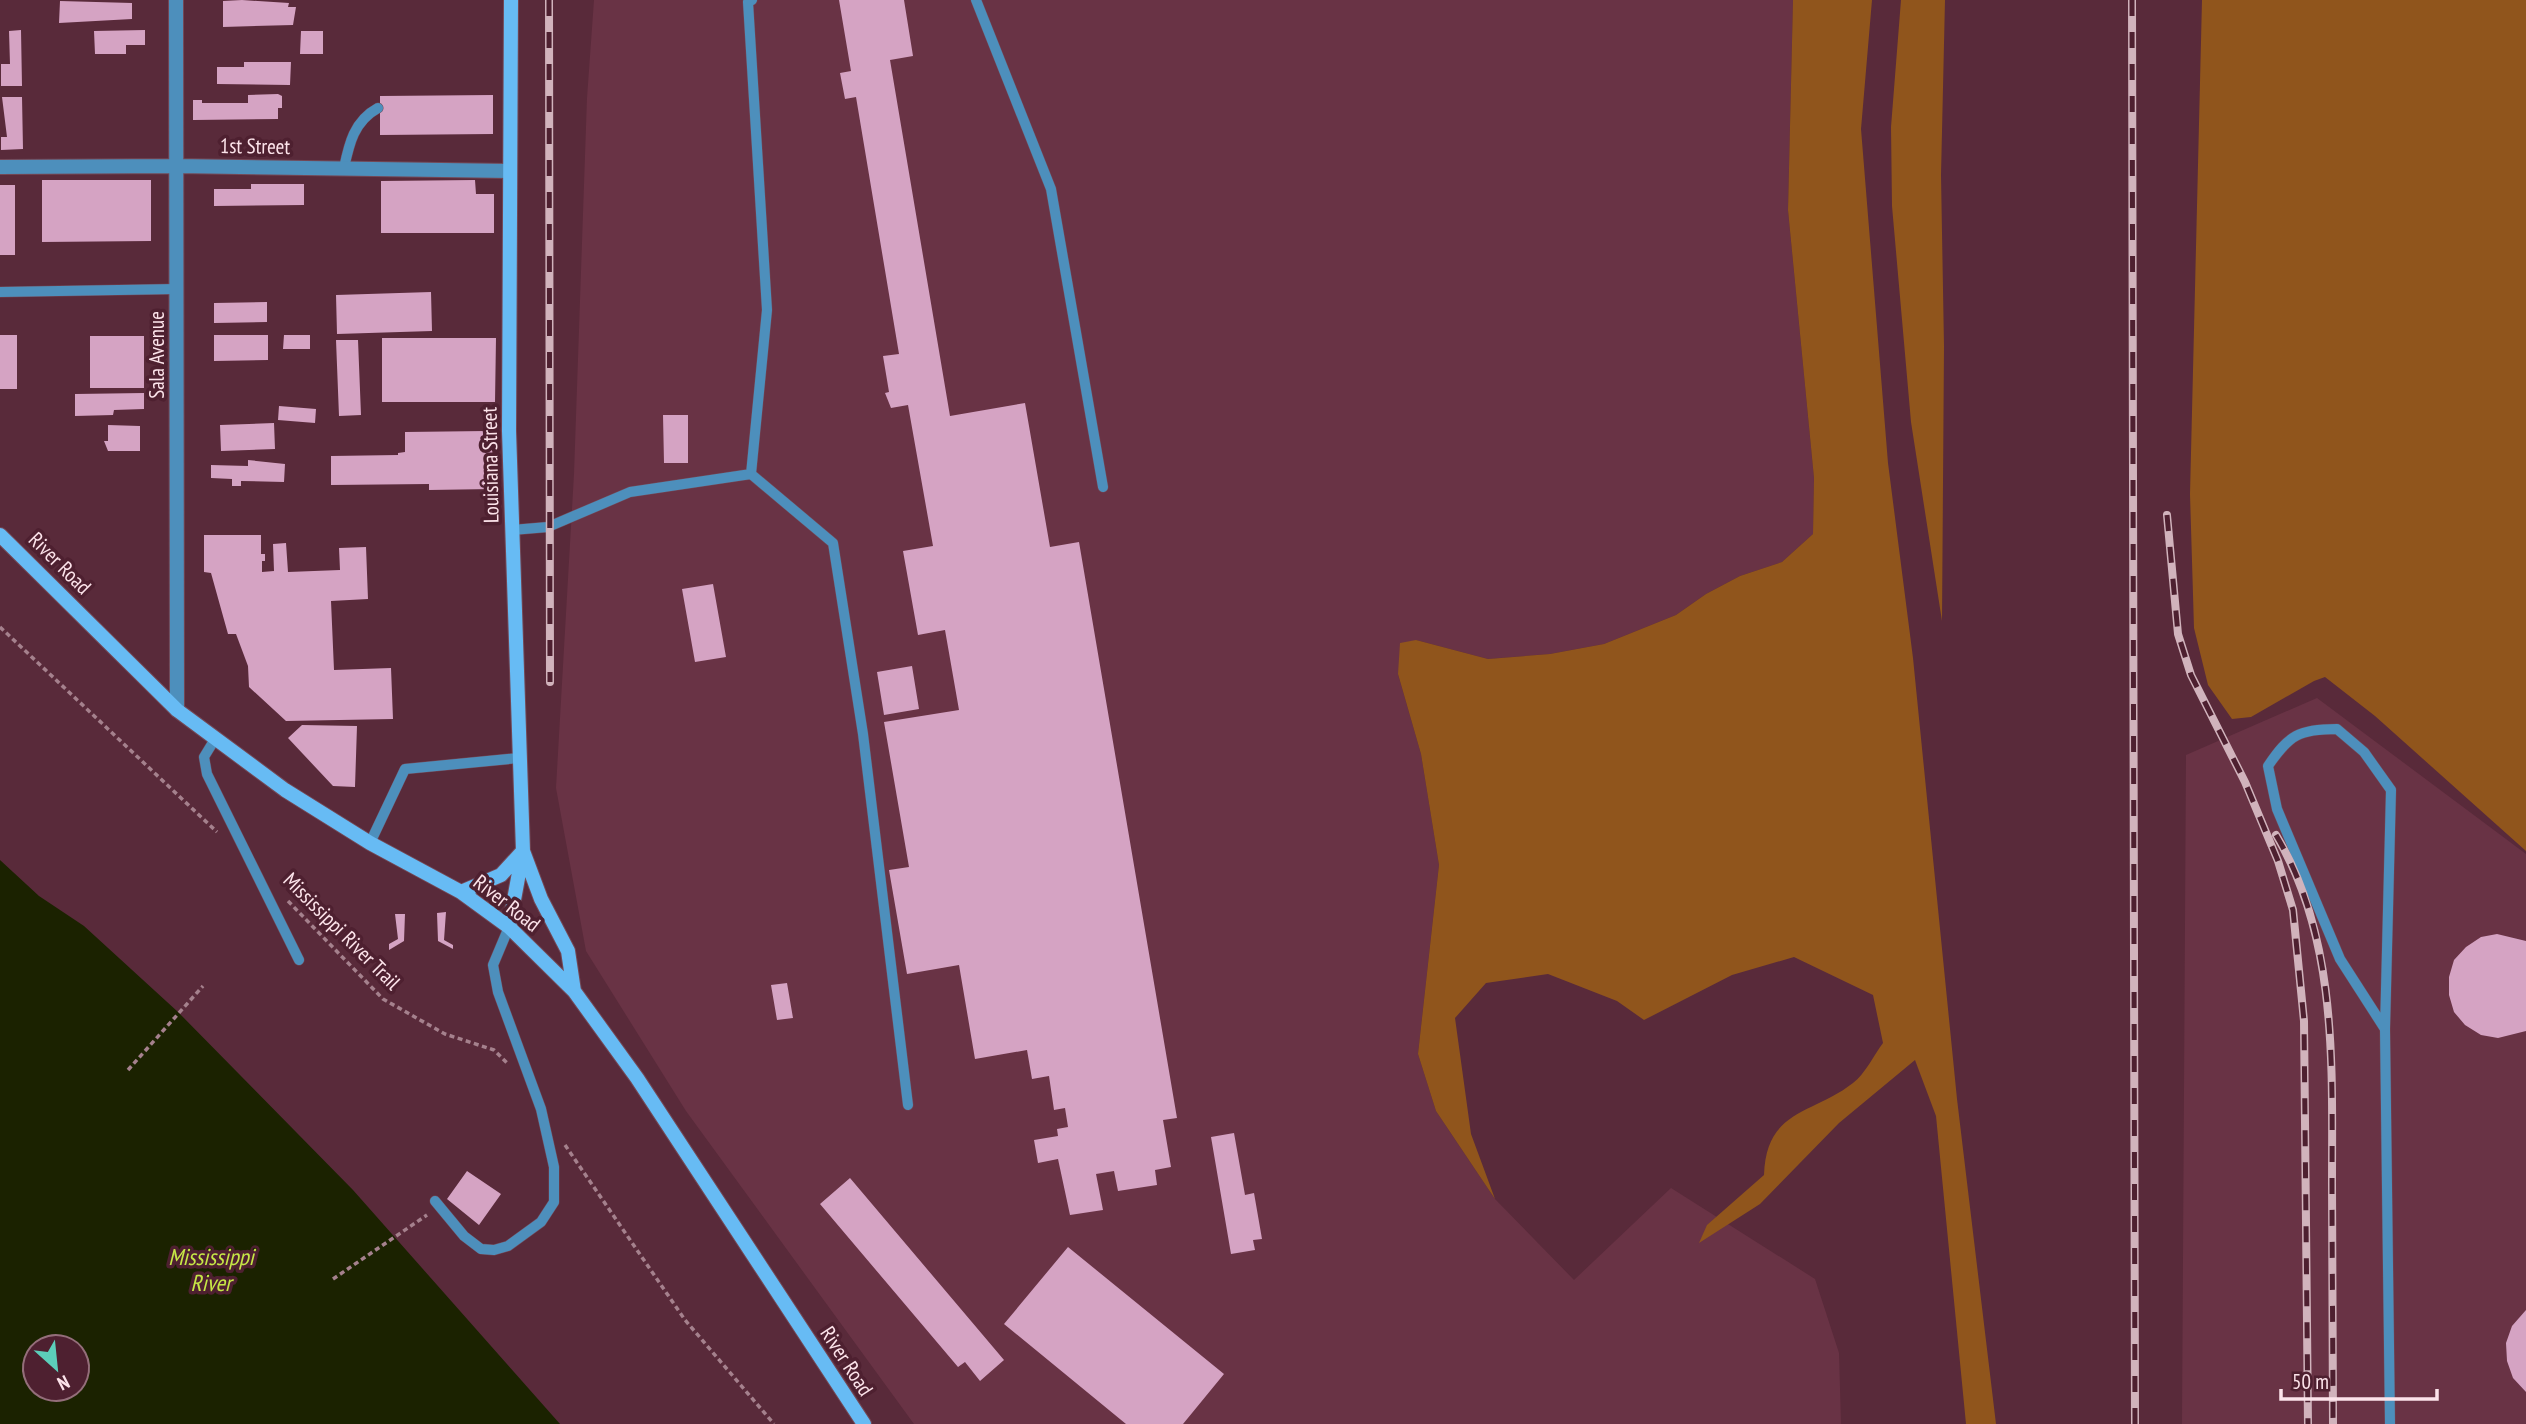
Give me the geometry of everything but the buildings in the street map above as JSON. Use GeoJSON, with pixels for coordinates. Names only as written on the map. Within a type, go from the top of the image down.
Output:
{"type":"FeatureCollection","features":[{"type":"Feature","properties":{"kind":"main road","name":"Louisiana Street"},"geometry":{"type":"LineString","coordinates":[[509,927],[523,851],[512,530],[511,0]]}},
{"type":"Feature","properties":{"kind":"main road","name":"River Road"},"geometry":{"type":"LineString","coordinates":[[0,535],[177,710],[285,790],[370,844],[461,892],[509,927],[574,991],[636,1078],[864,1424]]}},
{"type":"Feature","properties":{"kind":"main road"},"geometry":{"type":"LineString","coordinates":[[461,892],[501,875],[523,851],[541,899],[568,951],[574,991]]}},
{"type":"Feature","properties":{"kind":"street","name":"Sala Avenue"},"geometry":{"type":"LineString","coordinates":[[176,0],[177,710]]}},
{"type":"Feature","properties":{"kind":"street","name":"1st Street"},"geometry":{"type":"LineString","coordinates":[[0,167],[177,166],[510,171]]}},
{"type":"Feature","properties":{"kind":"lane"},"geometry":{"type":"LineString","coordinates":[[751,474],[767,310],[748,2],[752,0]]}},
{"type":"Feature","properties":{"kind":"lane"},"geometry":{"type":"LineString","coordinates":[[976,0],[1051,189],[1103,486]]}},
{"type":"Feature","properties":{"kind":"lane"},"geometry":{"type":"LineString","coordinates":[[344,169],[351,138],[362,120],[378,108]]}},
{"type":"Feature","properties":{"kind":"lane"},"geometry":{"type":"LineString","coordinates":[[0,292],[177,289]]}},
{"type":"Feature","properties":{"kind":"lane"},"geometry":{"type":"LineString","coordinates":[[512,530],[548,527],[630,492],[751,474],[833,543],[863,734],[908,1105]]}},
{"type":"Feature","properties":{"kind":"lane"},"geometry":{"type":"LineString","coordinates":[[2385,1029],[2340,959],[2277,809],[2268,766],[2285,741],[2314,729],[2337,729],[2364,752],[2391,790],[2385,1029],[2390,1424]]}},
{"type":"Feature","properties":{"kind":"lane"},"geometry":{"type":"LineString","coordinates":[[215,739],[204,757],[207,774],[299,960]]}},
{"type":"Feature","properties":{"kind":"lane"},"geometry":{"type":"LineString","coordinates":[[370,844],[405,769],[519,758]]}},
{"type":"Feature","properties":{"kind":"lane"},"geometry":{"type":"LineString","coordinates":[[435,1200],[464,1236],[481,1249],[494,1250],[508,1246],[541,1222],[554,1202],[554,1167],[541,1109],[498,992],[493,965],[509,927]]}},
{"type":"Feature","properties":{"kind":"path"},"geometry":{"type":"LineString","coordinates":[[0,626],[226,840]]}},
{"type":"Feature","properties":{"kind":"path","name":"Mississippi River Trail"},"geometry":{"type":"LineString","coordinates":[[282,896],[383,999],[445,1034],[494,1050],[515,1071]]}},
{"type":"Feature","properties":{"kind":"path"},"geometry":{"type":"LineString","coordinates":[[128,1070],[203,986]]}},
{"type":"Feature","properties":{"kind":"path"},"geometry":{"type":"LineString","coordinates":[[564,1143],[685,1320],[774,1424]]}},
{"type":"Feature","properties":{"kind":"path"},"geometry":{"type":"LineString","coordinates":[[333,1279],[428,1214]]}},
{"type":"Feature","properties":{"kind":"shaded area"},"geometry":{"type":"Polygon","coordinates":[[[594,0],[1793,0],[1788,210],[1814,478],[1813,534],[1782,562],[1740,576],[1706,594],[1676,615],[1604,644],[1550,654],[1488,659],[1416,640],[1398,674],[1421,754],[1439,865],[1418,1054],[1436,1111],[1495,1199],[1574,1280],[1671,1188],[1815,1279],[1839,1353],[1841,1424],[914,1424],[686,1111],[586,951],[556,788],[574,474],[587,98],[594,0]]]}},
{"type":"Feature","properties":{"kind":"shaded area"},"geometry":{"type":"Polygon","coordinates":[[[1793,0],[1872,0],[1861,129],[1888,463],[1913,658],[1957,1099],[1996,1424],[1966,1424],[1936,1116],[1915,1060],[1839,1123],[1760,1204],[1699,1243],[1707,1225],[1764,1175],[1767,1153],[1773,1137],[1782,1125],[1853,1083],[1865,1070],[1883,1043],[1873,995],[1794,957],[1732,975],[1644,1020],[1617,1001],[1548,974],[1486,983],[1455,1018],[1471,1134],[1495,1199],[1436,1111],[1418,1054],[1439,865],[1421,754],[1398,674],[1400,643],[1416,640],[1488,659],[1550,654],[1604,644],[1676,615],[1706,594],[1740,576],[1782,562],[1813,534],[1814,478],[1788,210],[1793,0]]]}},
{"type":"Feature","properties":{"kind":"shaded area"},"geometry":{"type":"Polygon","coordinates":[[[1901,0],[1945,0],[1941,175],[1944,346],[1942,621],[1911,422],[1892,206],[1891,127],[1901,0]]]}},
{"type":"Feature","properties":{"kind":"shaded area"},"geometry":{"type":"Polygon","coordinates":[[[2202,0],[2526,0],[2526,851],[2375,716],[2325,677],[2251,717],[2232,719],[2208,685],[2194,628],[2190,494],[2202,0]]]}},
{"type":"Feature","properties":{"kind":"shaded area"},"geometry":{"type":"Polygon","coordinates":[[[2317,698],[2526,854],[2526,1424],[2182,1424],[2186,755],[2317,698]]]}},
{"type":"Feature","properties":{"kind":"water","name":"Mississippi River"},"geometry":{"type":"Polygon","coordinates":[[[0,860],[39,896],[84,926],[178,1012],[353,1190],[560,1424],[0,1424],[0,860]]]}},
{"type":"Feature","properties":{"kind":"railway"},"geometry":{"type":"LineString","coordinates":[[549,0],[550,682]]}},
{"type":"Feature","properties":{"kind":"railway"},"geometry":{"type":"LineString","coordinates":[[2132,0],[2135,1424]]}},
{"type":"Feature","properties":{"kind":"railway"},"geometry":{"type":"LineString","coordinates":[[2167,515],[2178,634],[2191,675],[2245,782],[2278,861],[2293,910],[2304,1021],[2308,1424]]}},
{"type":"Feature","properties":{"kind":"railway"},"geometry":{"type":"LineString","coordinates":[[2276,835],[2296,875],[2311,917],[2321,960],[2327,1005],[2332,1095],[2333,1424]]}}]}
